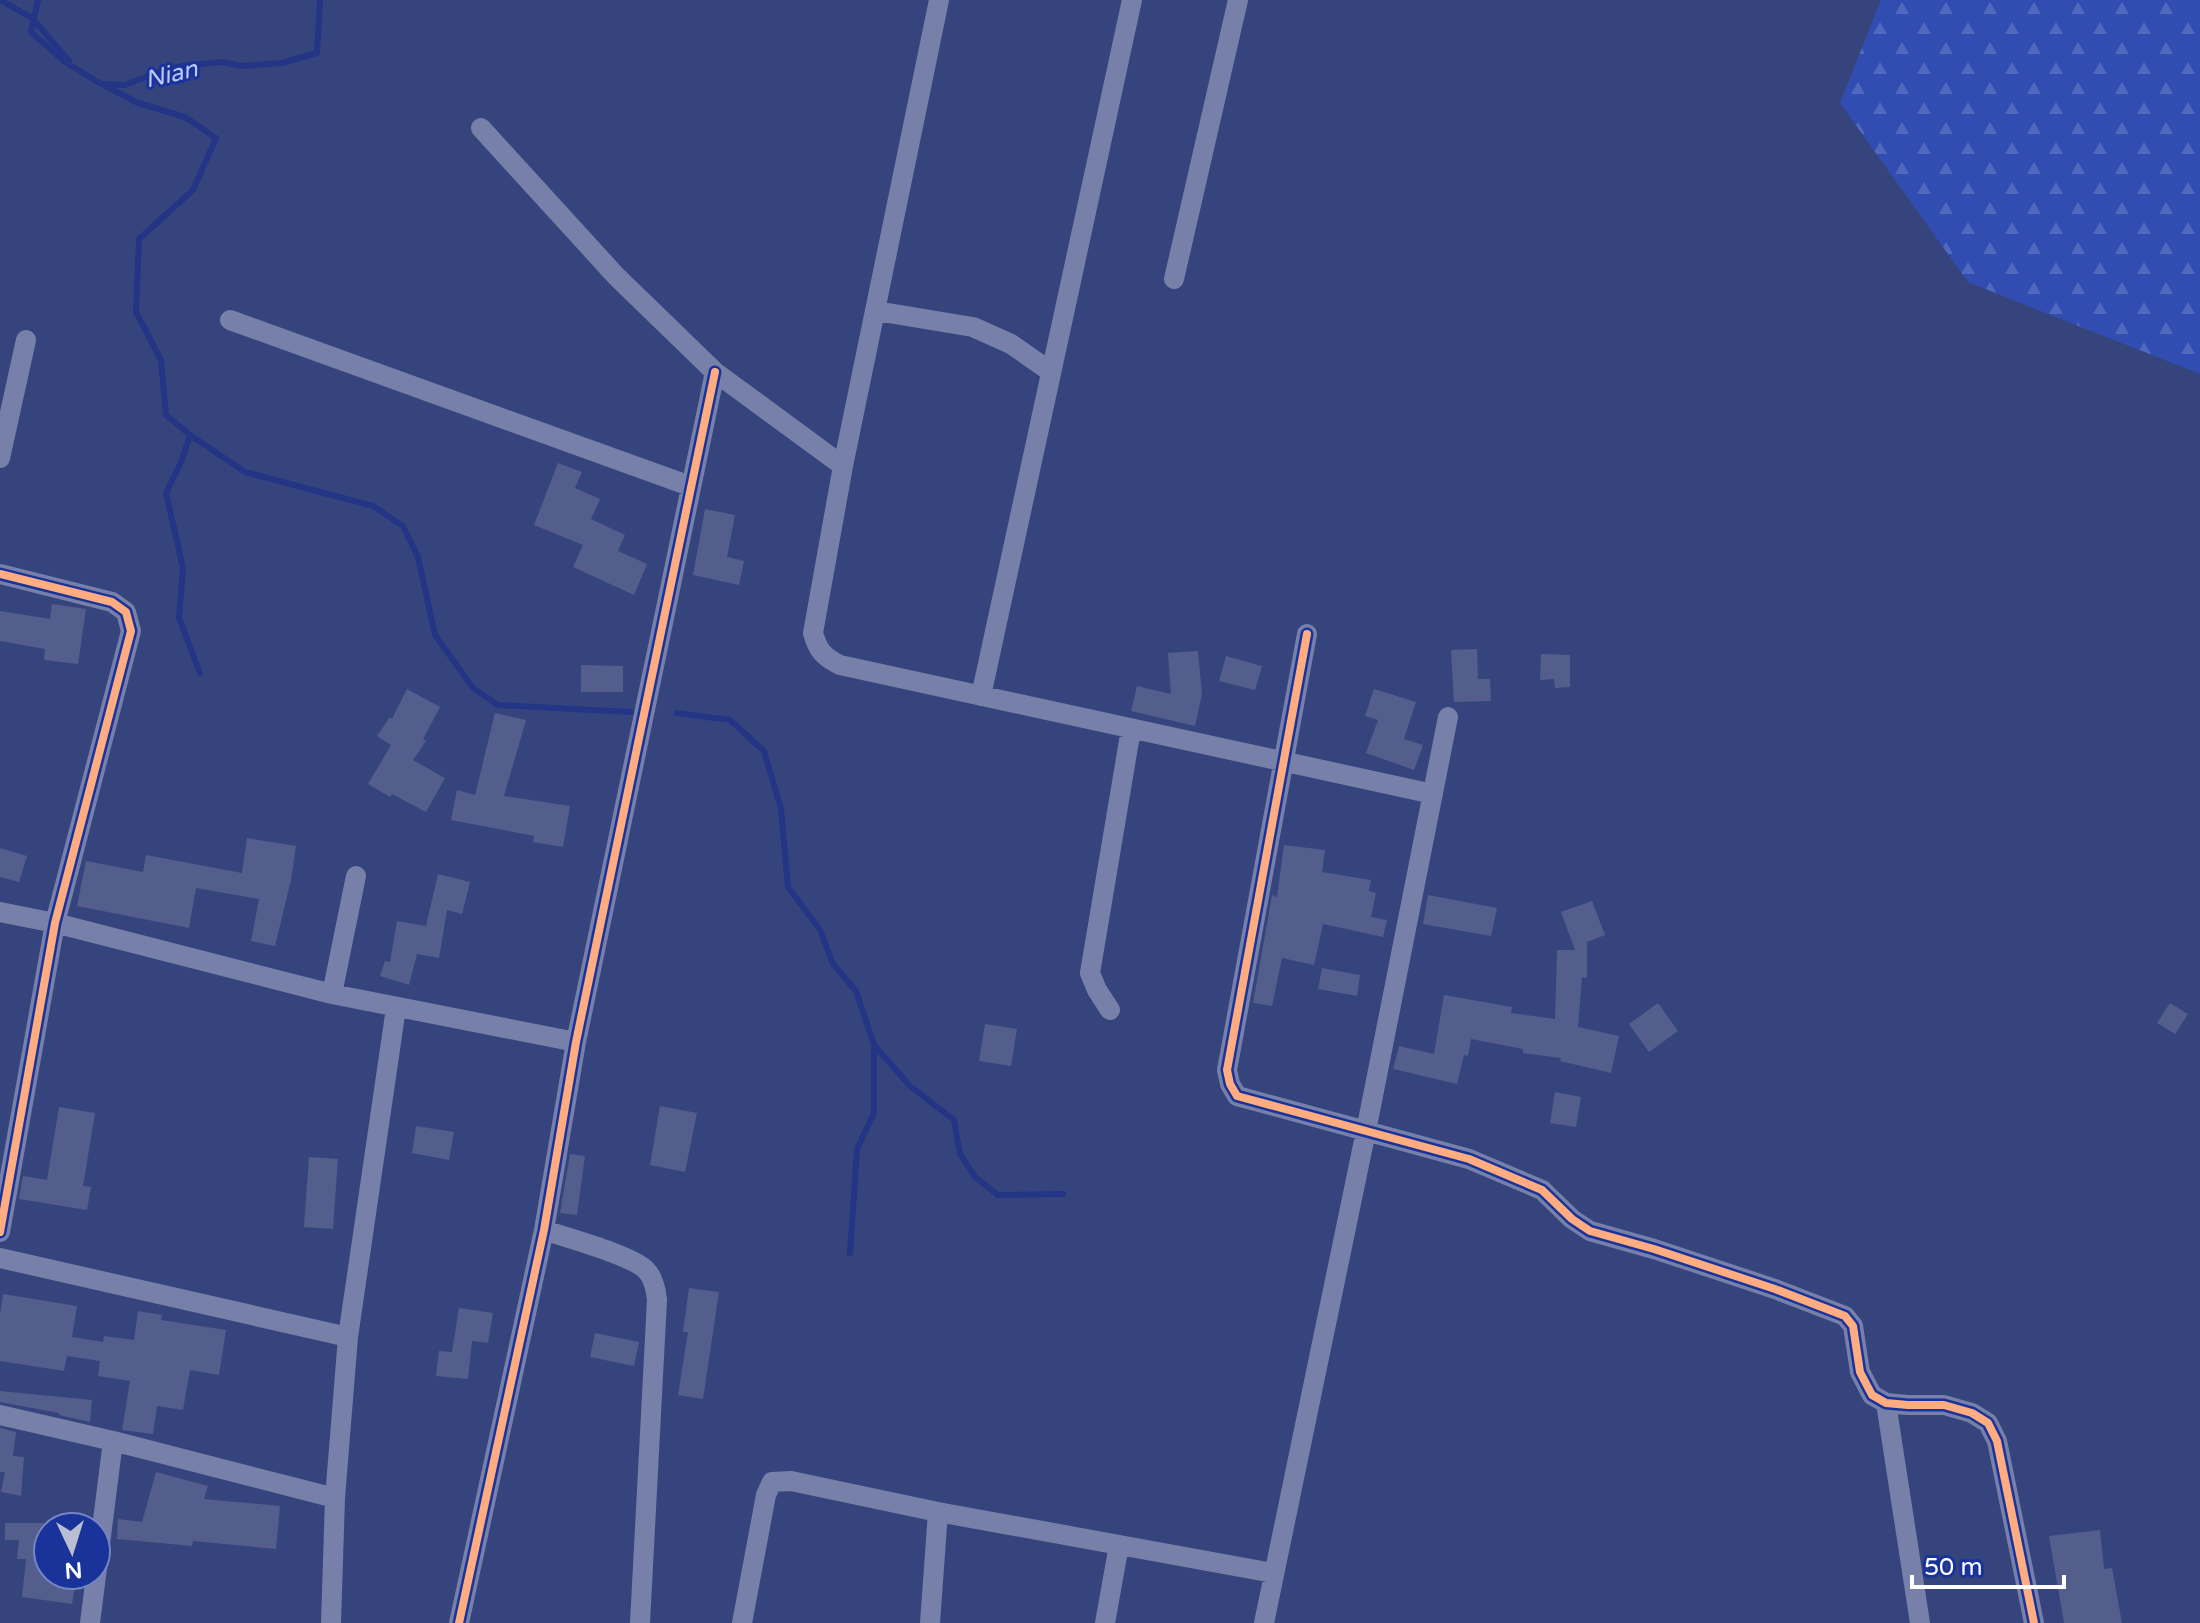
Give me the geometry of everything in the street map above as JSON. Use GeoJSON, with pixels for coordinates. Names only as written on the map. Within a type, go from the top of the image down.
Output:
{"type":"FeatureCollection","features":[{"type":"Feature","properties":{"kind":"street"},"geometry":{"type":"LineString","coordinates":[[939,0],[843,466],[813,633],[818,650],[840,665],[1433,794]]}},
{"type":"Feature","properties":{"kind":"street"},"geometry":{"type":"LineString","coordinates":[[981,696],[1132,0]]}},
{"type":"Feature","properties":{"kind":"street"},"geometry":{"type":"LineString","coordinates":[[1174,279],[1238,0]]}},
{"type":"Feature","properties":{"kind":"street"},"geometry":{"type":"LineString","coordinates":[[481,128],[616,276],[715,372],[843,466]]}},
{"type":"Feature","properties":{"kind":"street"},"geometry":{"type":"LineString","coordinates":[[876,311],[973,327],[1011,344],[1051,372]]}},
{"type":"Feature","properties":{"kind":"street"},"geometry":{"type":"LineString","coordinates":[[230,320],[690,486]]}},
{"type":"Feature","properties":{"kind":"street"},"geometry":{"type":"LineString","coordinates":[[0,458],[26,340]]}},
{"type":"Feature","properties":{"kind":"street"},"geometry":{"type":"LineString","coordinates":[[459,1623],[544,1230],[576,1042],[715,372]]}},
{"type":"Feature","properties":{"kind":"street"},"geometry":{"type":"LineString","coordinates":[[0,574],[112,602],[126,612],[131,631],[55,923],[0,1232]]}},
{"type":"Feature","properties":{"kind":"street"},"geometry":{"type":"LineString","coordinates":[[1307,634],[1227,1070],[1237,1096],[1469,1159],[1542,1190],[1572,1219],[1590,1231],[1760,1284],[1845,1316],[1853,1326],[1860,1372],[1872,1395],[1886,1403],[1944,1405],[1972,1413],[1988,1423],[1997,1441],[2034,1623]]}},
{"type":"Feature","properties":{"kind":"street"},"geometry":{"type":"LineString","coordinates":[[1264,1623],[1448,717]]}},
{"type":"Feature","properties":{"kind":"street"},"geometry":{"type":"LineString","coordinates":[[1110,1010],[1090,973],[1131,729]]}},
{"type":"Feature","properties":{"kind":"street"},"geometry":{"type":"LineString","coordinates":[[332,994],[356,876]]}},
{"type":"Feature","properties":{"kind":"street"},"geometry":{"type":"LineString","coordinates":[[0,912],[55,923],[332,994],[576,1042]]}},
{"type":"Feature","properties":{"kind":"street"},"geometry":{"type":"LineString","coordinates":[[331,1623],[335,1498],[348,1337],[396,1008]]}},
{"type":"Feature","properties":{"kind":"street"},"geometry":{"type":"LineString","coordinates":[[544,1230],[630,1261],[646,1270],[655,1285],[640,1623]]}},
{"type":"Feature","properties":{"kind":"street"},"geometry":{"type":"LineString","coordinates":[[0,1258],[348,1337]]}},
{"type":"Feature","properties":{"kind":"street"},"geometry":{"type":"LineString","coordinates":[[1886,1403],[1920,1623]]}},
{"type":"Feature","properties":{"kind":"street"},"geometry":{"type":"LineString","coordinates":[[0,1415],[335,1498]]}},
{"type":"Feature","properties":{"kind":"street"},"geometry":{"type":"LineString","coordinates":[[90,1623],[113,1441]]}},
{"type":"Feature","properties":{"kind":"street"},"geometry":{"type":"LineString","coordinates":[[742,1623],[766,1495],[772,1482],[791,1481],[938,1512],[1273,1573]]}},
{"type":"Feature","properties":{"kind":"street"},"geometry":{"type":"LineString","coordinates":[[930,1623],[938,1512]]}},
{"type":"Feature","properties":{"kind":"street"},"geometry":{"type":"LineString","coordinates":[[1105,1623],[1119,1545]]}},
{"type":"Feature","properties":{"kind":"green space"},"geometry":{"type":"Polygon","coordinates":[[[1881,0],[2200,0],[2200,374],[1968,282],[1840,103],[1881,0]]]}},
{"type":"Feature","properties":{"kind":"building"},"geometry":{"type":"Polygon","coordinates":[[[558,463],[582,472],[575,488],[600,499],[591,519],[625,535],[618,551],[647,564],[634,595],[573,567],[583,545],[534,525],[558,463]]]}},
{"type":"Feature","properties":{"kind":"building"},"geometry":{"type":"Polygon","coordinates":[[[705,509],[735,515],[727,557],[744,561],[739,585],[693,575],[705,509]]]}},
{"type":"Feature","properties":{"kind":"building"},"geometry":{"type":"Polygon","coordinates":[[[52,604],[86,609],[78,664],[44,660],[45,649],[0,641],[0,611],[50,619],[52,604]]]}},
{"type":"Feature","properties":{"kind":"building"},"geometry":{"type":"Polygon","coordinates":[[[1477,649],[1478,679],[1490,679],[1491,701],[1454,702],[1451,650],[1477,649]]]}},
{"type":"Feature","properties":{"kind":"building"},"geometry":{"type":"Polygon","coordinates":[[[1198,651],[1202,694],[1195,726],[1131,711],[1137,686],[1171,694],[1168,653],[1198,651]]]}},
{"type":"Feature","properties":{"kind":"building"},"geometry":{"type":"Polygon","coordinates":[[[1541,654],[1570,655],[1570,687],[1555,688],[1554,679],[1540,680],[1541,654]]]}},
{"type":"Feature","properties":{"kind":"building"},"geometry":{"type":"Polygon","coordinates":[[[1226,656],[1262,666],[1255,690],[1219,681],[1226,656]]]}},
{"type":"Feature","properties":{"kind":"building"},"geometry":{"type":"Polygon","coordinates":[[[581,665],[623,666],[623,692],[581,692],[581,665]]]}},
{"type":"Feature","properties":{"kind":"building"},"geometry":{"type":"Polygon","coordinates":[[[407,689],[440,707],[423,739],[426,741],[413,760],[445,778],[426,812],[368,784],[391,745],[377,736],[390,717],[392,719],[407,689]]]}},
{"type":"Feature","properties":{"kind":"building"},"geometry":{"type":"Polygon","coordinates":[[[1374,689],[1416,702],[1404,739],[1423,745],[1414,770],[1366,753],[1378,720],[1365,716],[1374,689]]]}},
{"type":"Feature","properties":{"kind":"building"},"geometry":{"type":"Polygon","coordinates":[[[495,713],[526,720],[504,796],[570,806],[563,847],[533,842],[534,836],[451,820],[457,790],[475,795],[495,713]]]}},
{"type":"Feature","properties":{"kind":"building"},"geometry":{"type":"Polygon","coordinates":[[[247,838],[296,846],[275,946],[251,941],[259,899],[196,888],[189,928],[77,906],[86,861],[143,872],[146,855],[242,873],[247,838]]]}},
{"type":"Feature","properties":{"kind":"building"},"geometry":{"type":"Polygon","coordinates":[[[1284,845],[1325,850],[1322,872],[1371,880],[1369,891],[1376,893],[1371,917],[1387,920],[1383,937],[1323,924],[1314,965],[1282,958],[1272,1006],[1253,1003],[1272,895],[1277,897],[1284,845]]]}},
{"type":"Feature","properties":{"kind":"building"},"geometry":{"type":"Polygon","coordinates":[[[0,848],[27,856],[19,882],[0,877],[0,848]]]}},
{"type":"Feature","properties":{"kind":"building"},"geometry":{"type":"Polygon","coordinates":[[[438,874],[470,882],[462,914],[447,910],[439,958],[417,954],[409,985],[380,976],[385,961],[390,962],[397,921],[426,926],[438,874]]]}},
{"type":"Feature","properties":{"kind":"building"},"geometry":{"type":"Polygon","coordinates":[[[1428,895],[1497,908],[1491,936],[1423,924],[1428,895]]]}},
{"type":"Feature","properties":{"kind":"building"},"geometry":{"type":"Polygon","coordinates":[[[1592,901],[1605,935],[1587,942],[1587,978],[1582,977],[1578,1027],[1619,1036],[1611,1073],[1560,1061],[1561,1058],[1523,1053],[1523,1049],[1471,1039],[1457,1084],[1393,1069],[1399,1046],[1434,1054],[1444,995],[1512,1007],[1511,1013],[1555,1019],[1557,950],[1575,950],[1561,912],[1592,901]]]}},
{"type":"Feature","properties":{"kind":"building"},"geometry":{"type":"Polygon","coordinates":[[[1322,968],[1360,975],[1357,996],[1318,989],[1322,968]]]}},
{"type":"Feature","properties":{"kind":"building"},"geometry":{"type":"Polygon","coordinates":[[[1658,1003],[1678,1031],[1649,1052],[1629,1024],[1658,1003]]]}},
{"type":"Feature","properties":{"kind":"building"},"geometry":{"type":"Polygon","coordinates":[[[2170,1003],[2188,1014],[2175,1034],[2157,1023],[2170,1003]]]}},
{"type":"Feature","properties":{"kind":"building"},"geometry":{"type":"Polygon","coordinates":[[[985,1024],[1017,1029],[1011,1066],[979,1061],[985,1024]]]}},
{"type":"Feature","properties":{"kind":"building"},"geometry":{"type":"Polygon","coordinates":[[[1555,1092],[1581,1097],[1576,1127],[1550,1123],[1555,1092]]]}},
{"type":"Feature","properties":{"kind":"building"},"geometry":{"type":"Polygon","coordinates":[[[660,1106],[697,1113],[685,1172],[650,1165],[660,1106]]]}},
{"type":"Feature","properties":{"kind":"building"},"geometry":{"type":"Polygon","coordinates":[[[59,1107],[95,1113],[83,1186],[91,1187],[87,1210],[19,1199],[23,1176],[47,1180],[59,1107]]]}},
{"type":"Feature","properties":{"kind":"building"},"geometry":{"type":"Polygon","coordinates":[[[416,1126],[454,1132],[449,1160],[412,1153],[416,1126]]]}},
{"type":"Feature","properties":{"kind":"building"},"geometry":{"type":"Polygon","coordinates":[[[570,1154],[585,1156],[577,1215],[560,1213],[570,1154]]]}},
{"type":"Feature","properties":{"kind":"building"},"geometry":{"type":"Polygon","coordinates":[[[309,1157],[338,1159],[333,1229],[304,1227],[309,1157]]]}},
{"type":"Feature","properties":{"kind":"building"},"geometry":{"type":"Polygon","coordinates":[[[689,1288],[719,1292],[703,1399],[678,1395],[688,1332],[683,1332],[689,1288]]]}},
{"type":"Feature","properties":{"kind":"building"},"geometry":{"type":"Polygon","coordinates":[[[3,1294],[77,1306],[72,1337],[103,1342],[104,1336],[134,1340],[138,1311],[162,1315],[161,1320],[226,1330],[219,1375],[190,1370],[183,1410],[157,1406],[153,1434],[122,1430],[130,1381],[98,1376],[100,1361],[67,1356],[64,1371],[0,1361],[3,1294]]]}},
{"type":"Feature","properties":{"kind":"building"},"geometry":{"type":"Polygon","coordinates":[[[459,1308],[493,1313],[488,1343],[472,1341],[468,1379],[436,1376],[439,1351],[452,1352],[459,1308]]]}},
{"type":"Feature","properties":{"kind":"building"},"geometry":{"type":"Polygon","coordinates":[[[595,1333],[639,1342],[634,1366],[590,1357],[595,1333]]]}},
{"type":"Feature","properties":{"kind":"building"},"geometry":{"type":"Polygon","coordinates":[[[0,1391],[92,1400],[90,1422],[0,1402],[0,1391]]]}},
{"type":"Feature","properties":{"kind":"building"},"geometry":{"type":"Polygon","coordinates":[[[0,1428],[16,1432],[13,1456],[24,1457],[21,1496],[1,1492],[5,1472],[0,1472],[0,1428]]]}},
{"type":"Feature","properties":{"kind":"building"},"geometry":{"type":"Polygon","coordinates":[[[156,1472],[208,1486],[204,1499],[280,1506],[276,1549],[193,1541],[192,1546],[117,1539],[118,1519],[142,1522],[156,1472]]]}},
{"type":"Feature","properties":{"kind":"building"},"geometry":{"type":"Polygon","coordinates":[[[5,1523],[32,1523],[32,1591],[74,1591],[72,1604],[22,1597],[26,1559],[17,1559],[19,1540],[5,1540],[5,1523]]]}},
{"type":"Feature","properties":{"kind":"building"},"geometry":{"type":"Polygon","coordinates":[[[2100,1530],[2104,1569],[2112,1568],[2122,1623],[2064,1623],[2049,1536],[2100,1530]]]}},
{"type":"Feature","properties":{"kind":"waterway","name":"Nian"},"geometry":{"type":"LineString","coordinates":[[0,0],[32,18],[69,61]]}},
{"type":"Feature","properties":{"kind":"waterway"},"geometry":{"type":"LineString","coordinates":[[38,0],[31,32],[65,62],[138,103],[185,117],[216,138],[193,190],[139,239],[136,312],[161,360],[166,415],[245,472],[373,506],[403,526],[418,557],[435,635],[473,688],[498,705],[631,712]]}},
{"type":"Feature","properties":{"kind":"waterway","name":"Nian"},"geometry":{"type":"LineString","coordinates":[[105,84],[125,85],[182,66],[221,62],[242,66],[282,63],[317,53],[320,0]]}},
{"type":"Feature","properties":{"kind":"waterway"},"geometry":{"type":"LineString","coordinates":[[190,435],[166,493],[183,568],[179,618],[200,673]]}},
{"type":"Feature","properties":{"kind":"waterway"},"geometry":{"type":"LineString","coordinates":[[677,713],[730,720],[764,751],[781,809],[788,887],[820,930],[833,964],[856,991],[874,1045],[910,1086],[954,1120],[960,1154],[975,1177],[998,1195],[1063,1194]]}},
{"type":"Feature","properties":{"kind":"waterway"},"geometry":{"type":"LineString","coordinates":[[850,1253],[857,1149],[874,1113],[874,1045]]}},
{"type":"Feature","properties":{"kind":"cycle path"},"geometry":{"type":"LineString","coordinates":[[459,1623],[544,1230],[576,1042],[715,372]]}},
{"type":"Feature","properties":{"kind":"cycle path"},"geometry":{"type":"LineString","coordinates":[[0,574],[112,602],[126,612],[131,631],[55,923],[0,1232]]}},
{"type":"Feature","properties":{"kind":"cycle path"},"geometry":{"type":"LineString","coordinates":[[1307,634],[1227,1070],[1237,1096],[1469,1159],[1542,1190],[1572,1219],[1590,1231],[1775,1289],[1845,1316],[1853,1326],[1860,1372],[1872,1395],[1886,1403],[1944,1405],[1972,1413],[1988,1423],[1997,1441],[2034,1623]]}}]}
